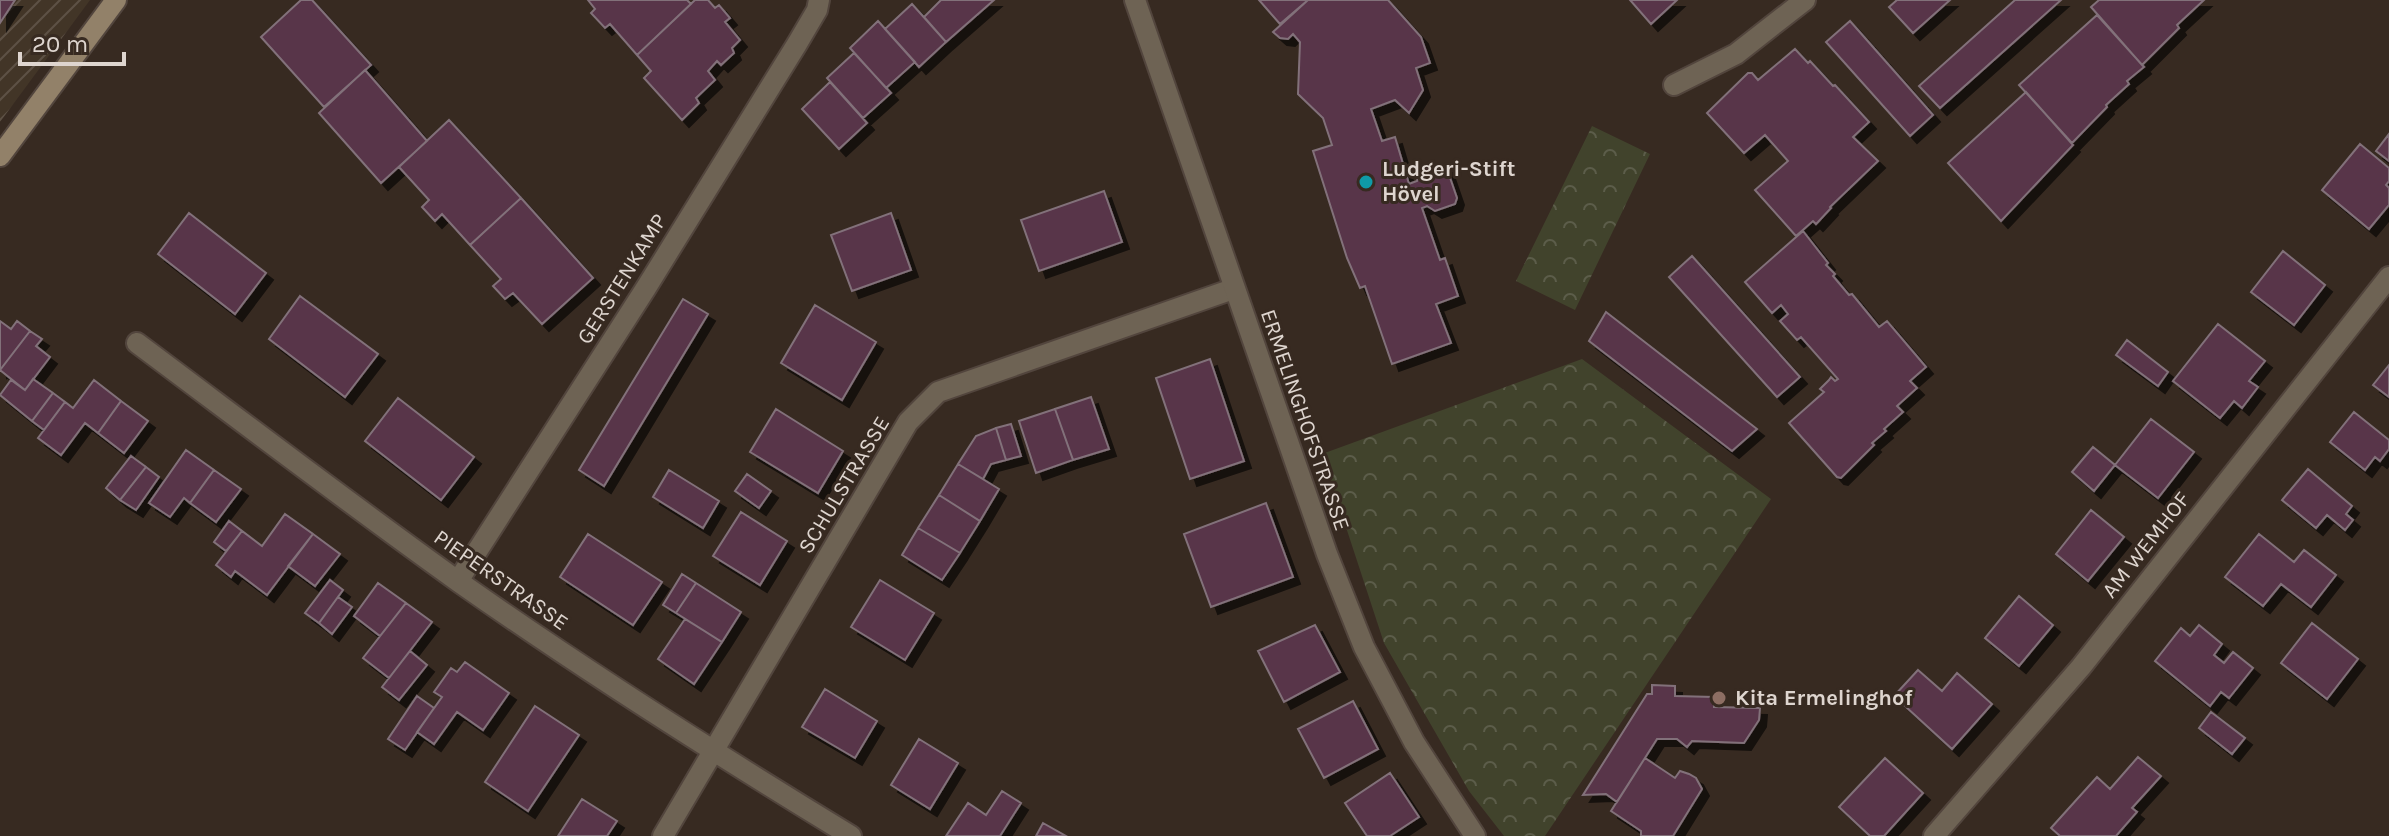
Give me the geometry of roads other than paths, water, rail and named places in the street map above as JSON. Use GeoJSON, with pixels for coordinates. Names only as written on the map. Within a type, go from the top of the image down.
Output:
{"type":"FeatureCollection","features":[{"type":"Feature","properties":{"kind":"main road"},"geometry":{"type":"LineString","coordinates":[[0,156],[116,0]]}},
{"type":"Feature","properties":{"kind":"street","name":"GERSTENKAMP"},"geometry":{"type":"LineString","coordinates":[[458,581],[646,288],[797,44],[817,10],[819,0]]}},
{"type":"Feature","properties":{"kind":"street","name":"ERMELINGHOFSTRASSE"},"geometry":{"type":"LineString","coordinates":[[1135,0],[1233,289],[1327,554],[1364,647],[1414,742],[1475,836]]}},
{"type":"Feature","properties":{"kind":"street"},"geometry":{"type":"LineString","coordinates":[[1674,85],[1736,54],[1805,0]]}},
{"type":"Feature","properties":{"kind":"street","name":"AM WEMHOF"},"geometry":{"type":"LineString","coordinates":[[1934,836],[2081,667],[2389,277]]}},
{"type":"Feature","properties":{"kind":"street","name":"SCHULSTRASSE"},"geometry":{"type":"LineString","coordinates":[[663,836],[908,422],[938,392],[1233,289]]}},
{"type":"Feature","properties":{"kind":"street","name":"PIEPERSTRASSE"},"geometry":{"type":"LineString","coordinates":[[137,343],[458,581],[713,752],[851,836]]}},
{"type":"Feature","properties":{"kind":"place","name":"Ludgeri-Stift Hövel"},"geometry":{"type":"Point","coordinates":[1366,182]}},
{"type":"Feature","properties":{"kind":"place","name":"Kita Ermelinghof"},"geometry":{"type":"Point","coordinates":[1719,698]}}]}
